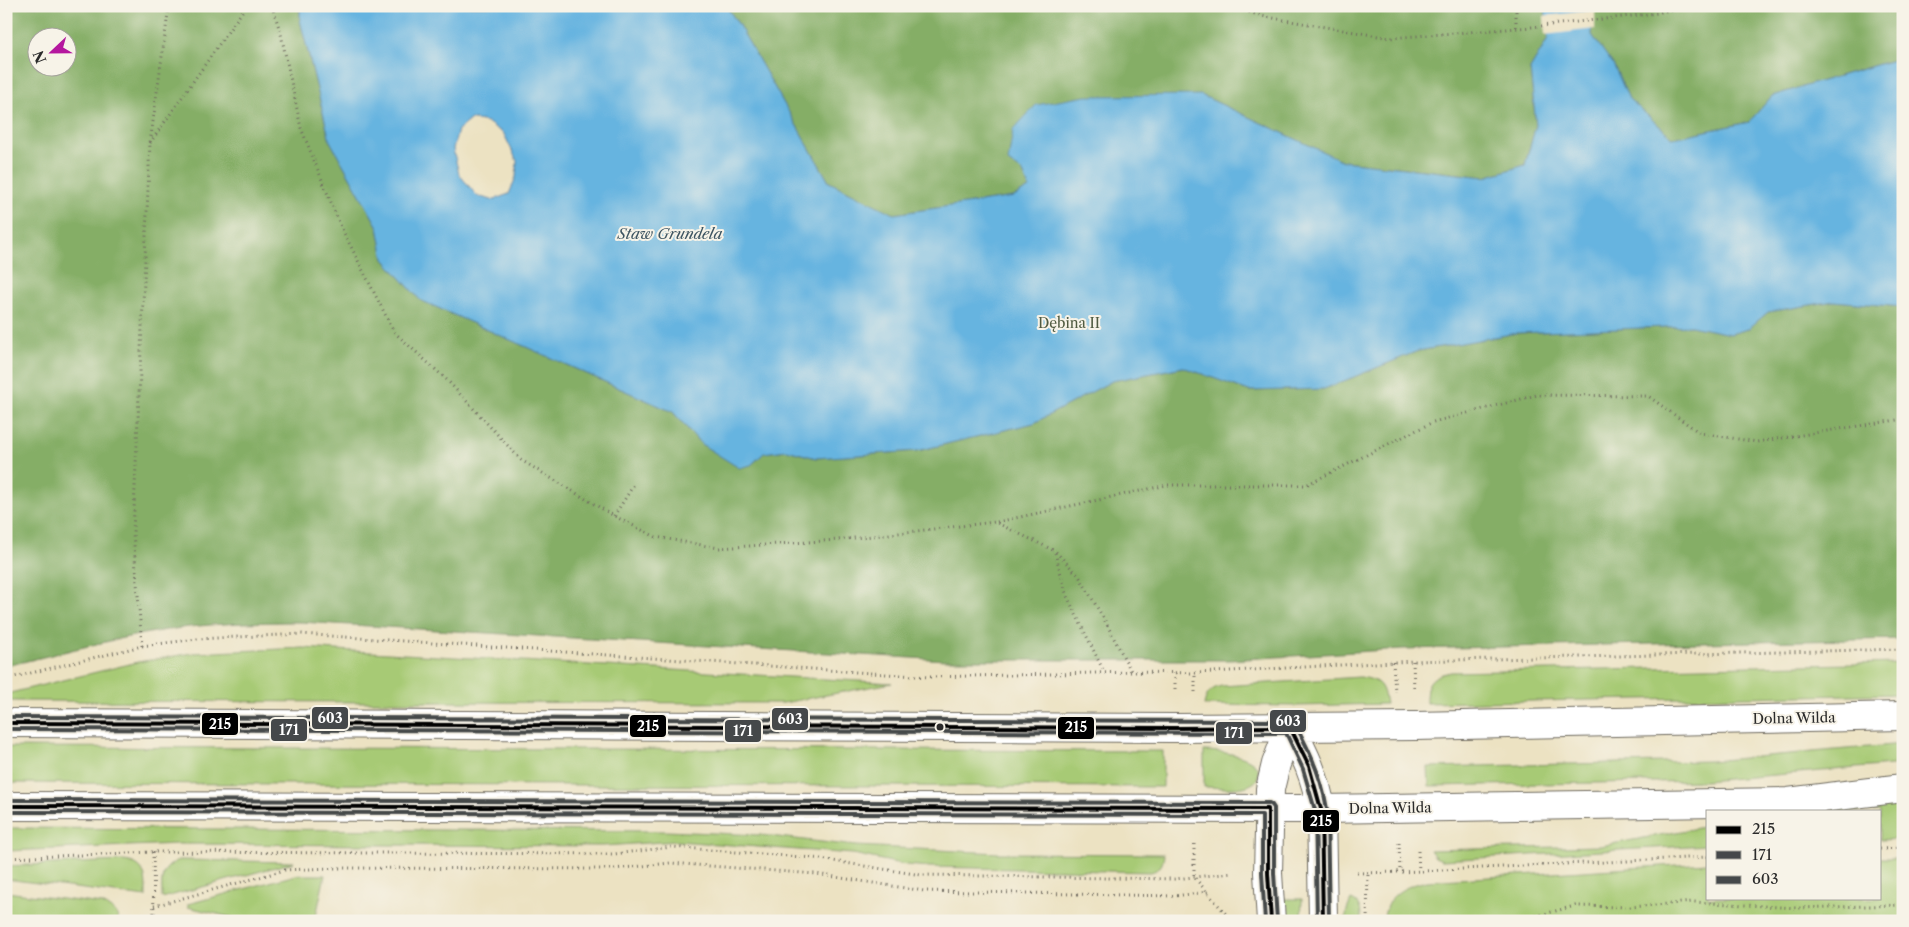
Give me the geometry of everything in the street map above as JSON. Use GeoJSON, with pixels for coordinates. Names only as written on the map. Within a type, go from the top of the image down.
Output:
{"type":"FeatureCollection","features":[{"type":"Feature","properties":{"kind":"main road","name":"Dolna Wilda"},"geometry":{"type":"LineString","coordinates":[[6,723],[1175,728],[1415,726],[1903,716]]}},
{"type":"Feature","properties":{"kind":"main road"},"geometry":{"type":"LineString","coordinates":[[1270,921],[1268,809],[1272,777],[1290,727]]}},
{"type":"Feature","properties":{"kind":"main road"},"geometry":{"type":"LineString","coordinates":[[1290,727],[1316,779],[1322,809],[1323,921]]}},
{"type":"Feature","properties":{"kind":"main road","name":"Dolna Wilda"},"geometry":{"type":"LineString","coordinates":[[6,806],[1322,809],[1788,802],[1903,788]]}},
{"type":"Feature","properties":{"kind":"path"},"geometry":{"type":"LineString","coordinates":[[142,646],[133,532],[150,143],[169,6]]}},
{"type":"Feature","properties":{"kind":"path"},"geometry":{"type":"LineString","coordinates":[[150,143],[246,6]]}},
{"type":"Feature","properties":{"kind":"path"},"geometry":{"type":"LineString","coordinates":[[272,6],[281,34],[301,128],[341,227],[394,332],[447,380],[521,460],[614,516],[656,537],[719,548],[837,540],[996,522],[1167,485],[1306,485],[1433,422],[1537,395],[1648,396],[1700,433],[1757,442],[1903,419]]}},
{"type":"Feature","properties":{"kind":"path"},"geometry":{"type":"LineString","coordinates":[[1230,6],[1261,16],[1390,38],[1532,27],[1658,13],[1685,6]]}},
{"type":"Feature","properties":{"kind":"path"},"geometry":{"type":"LineString","coordinates":[[1516,6],[1516,28]]}},
{"type":"Feature","properties":{"kind":"path"},"geometry":{"type":"LineString","coordinates":[[614,516],[635,483]]}},
{"type":"Feature","properties":{"kind":"path"},"geometry":{"type":"LineString","coordinates":[[996,522],[1055,551],[1079,576],[1132,672]]}},
{"type":"Feature","properties":{"kind":"path"},"geometry":{"type":"LineString","coordinates":[[1055,551],[1068,596],[1104,672]]}},
{"type":"Feature","properties":{"kind":"path"},"geometry":{"type":"LineString","coordinates":[[6,679],[142,646],[196,638],[301,634],[930,677],[1104,672],[1175,673],[1413,661],[1903,649]]}},
{"type":"Feature","properties":{"kind":"path"},"geometry":{"type":"LineString","coordinates":[[1413,661],[1414,695]]}},
{"type":"Feature","properties":{"kind":"path"},"geometry":{"type":"LineString","coordinates":[[1394,662],[1395,696]]}},
{"type":"Feature","properties":{"kind":"path"},"geometry":{"type":"LineString","coordinates":[[1175,673],[1175,697]]}},
{"type":"Feature","properties":{"kind":"path"},"geometry":{"type":"LineString","coordinates":[[6,858],[153,852],[614,854],[672,847],[814,858],[921,875],[1174,879],[1232,873]]}},
{"type":"Feature","properties":{"kind":"path"},"geometry":{"type":"LineString","coordinates":[[1882,849],[1903,848]]}},
{"type":"Feature","properties":{"kind":"path"},"geometry":{"type":"LineString","coordinates":[[1418,851],[1419,871]]}},
{"type":"Feature","properties":{"kind":"path"},"geometry":{"type":"LineString","coordinates":[[153,852],[154,921]]}},
{"type":"Feature","properties":{"kind":"path"},"geometry":{"type":"LineString","coordinates":[[1194,855],[1194,877],[1232,921]]}},
{"type":"Feature","properties":{"kind":"path"},"geometry":{"type":"LineString","coordinates":[[1399,856],[1400,872]]}},
{"type":"Feature","properties":{"kind":"path"},"geometry":{"type":"LineString","coordinates":[[1367,921],[1368,873],[1706,857]]}},
{"type":"Feature","properties":{"kind":"path"},"geometry":{"type":"LineString","coordinates":[[154,906],[286,870],[330,868],[614,869],[670,863],[816,874],[924,891],[1174,896],[1208,892]]}},
{"type":"Feature","properties":{"kind":"path"},"geometry":{"type":"LineString","coordinates":[[1536,916],[1575,906],[1630,907],[1694,902],[1797,908],[1903,905]]}},
{"type":"Feature","properties":{"kind":"green space"},"geometry":{"type":"Polygon","coordinates":[[[6,6],[300,6],[300,20],[330,141],[378,227],[384,259],[420,300],[673,412],[701,444],[751,465],[764,453],[787,450],[816,458],[917,451],[1034,423],[1112,381],[1183,367],[1249,391],[1324,389],[1418,351],[1517,333],[1691,326],[1730,334],[1748,329],[1768,312],[1834,301],[1903,307],[1903,639],[1402,649],[1230,660],[946,660],[300,622],[189,627],[120,639],[6,666],[6,6]]]}},
{"type":"Feature","properties":{"kind":"green space"},"geometry":{"type":"Polygon","coordinates":[[[726,6],[1545,6],[1548,39],[1530,69],[1536,125],[1525,165],[1485,177],[1343,161],[1201,95],[1023,172],[1029,188],[1014,197],[894,214],[829,182],[726,6]]]}},
{"type":"Feature","properties":{"kind":"green space"},"geometry":{"type":"Polygon","coordinates":[[[1592,6],[1903,6],[1903,57],[1772,96],[1749,122],[1673,138],[1629,99],[1614,66],[1592,35],[1592,6]]]}},
{"type":"Feature","properties":{"kind":"green space"},"geometry":{"type":"Polygon","coordinates":[[[303,648],[892,683],[783,703],[6,701],[6,694],[138,662],[193,653],[303,648]]]}},
{"type":"Feature","properties":{"kind":"green space"},"geometry":{"type":"Polygon","coordinates":[[[1903,663],[1903,694],[1426,703],[1428,685],[1431,681],[1438,676],[1451,672],[1903,663]]]}},
{"type":"Feature","properties":{"kind":"green space"},"geometry":{"type":"Polygon","coordinates":[[[1360,677],[1379,684],[1382,688],[1386,704],[1296,706],[1204,705],[1210,692],[1222,686],[1360,677]]]}},
{"type":"Feature","properties":{"kind":"green space"},"geometry":{"type":"Polygon","coordinates":[[[1903,744],[1903,764],[1705,781],[1429,786],[1428,767],[1710,761],[1903,744]]]}},
{"type":"Feature","properties":{"kind":"green space"},"geometry":{"type":"Polygon","coordinates":[[[6,747],[1163,751],[1163,787],[6,783],[6,747]]]}},
{"type":"Feature","properties":{"kind":"green space"},"geometry":{"type":"Polygon","coordinates":[[[1204,751],[1228,753],[1247,759],[1254,763],[1258,769],[1257,780],[1242,787],[1204,787],[1204,751]]]}},
{"type":"Feature","properties":{"kind":"green space"},"geometry":{"type":"Polygon","coordinates":[[[1903,800],[1903,839],[1882,840],[1882,810],[1829,810],[1903,800]]]}},
{"type":"Feature","properties":{"kind":"green space"},"geometry":{"type":"Polygon","coordinates":[[[1706,826],[1706,845],[1442,860],[1435,857],[1430,850],[1601,846],[1706,826]]]}},
{"type":"Feature","properties":{"kind":"green space"},"geometry":{"type":"Polygon","coordinates":[[[6,828],[666,831],[761,835],[856,846],[999,853],[1164,854],[1161,866],[1151,872],[929,867],[906,865],[853,854],[677,841],[603,846],[178,844],[6,851],[6,828]]]}},
{"type":"Feature","properties":{"kind":"green space"},"geometry":{"type":"Polygon","coordinates":[[[1882,858],[1903,858],[1903,921],[1384,921],[1388,904],[1397,893],[1427,881],[1706,863],[1706,900],[1882,900],[1882,858]]]}},
{"type":"Feature","properties":{"kind":"green space"},"geometry":{"type":"Polygon","coordinates":[[[179,860],[294,862],[162,898],[163,875],[168,867],[179,860]]]}},
{"type":"Feature","properties":{"kind":"green space"},"geometry":{"type":"Polygon","coordinates":[[[131,862],[141,868],[145,878],[146,897],[6,879],[6,866],[131,862]]]}},
{"type":"Feature","properties":{"kind":"green space"},"geometry":{"type":"Polygon","coordinates":[[[296,875],[325,875],[315,921],[247,921],[188,907],[188,904],[296,875]]]}},
{"type":"Feature","properties":{"kind":"green space"},"geometry":{"type":"Polygon","coordinates":[[[6,892],[102,904],[115,912],[119,921],[6,921],[6,892]]]}},
{"type":"Feature","properties":{"kind":"green space"},"geometry":{"type":"Polygon","coordinates":[[[1284,899],[1302,899],[1301,921],[1285,921],[1284,899]]]}},
{"type":"Feature","properties":{"kind":"green space"},"geometry":{"type":"Polygon","coordinates":[[[1351,900],[1359,906],[1361,921],[1345,921],[1351,900]]]}},
{"type":"Feature","properties":{"kind":"water","name":"Staw Grundela"},"geometry":{"type":"Polygon","coordinates":[[[300,6],[726,6],[829,182],[894,214],[1014,197],[1029,188],[1023,172],[1008,162],[1013,130],[1036,105],[1086,96],[1201,95],[1343,161],[1485,177],[1525,165],[1536,125],[1530,69],[1548,39],[1545,6],[1592,6],[1592,35],[1614,66],[1629,99],[1673,138],[1749,122],[1772,96],[1903,57],[1903,307],[1834,301],[1768,312],[1748,329],[1730,334],[1691,326],[1517,333],[1418,351],[1324,389],[1249,391],[1183,367],[1112,381],[1034,423],[917,451],[816,458],[787,450],[764,453],[751,465],[739,468],[701,444],[673,412],[420,300],[384,259],[378,227],[330,141],[300,20],[300,6]],[[471,119],[458,130],[453,149],[459,174],[477,196],[492,200],[509,194],[516,177],[517,161],[504,134],[487,122],[471,119]]]}},
{"type":"Feature","properties":{"kind":"pier"},"geometry":{"type":"Polygon","coordinates":[[[1595,10],[1595,29],[1545,35],[1544,16],[1595,10]]]}},
{"type":"Feature","properties":{"kind":"transit line","name":"603"},"geometry":{"type":"LineString","coordinates":[[6,717],[1291,721],[1295,724],[1315,765],[1327,809],[1329,921]]}},
{"type":"Feature","properties":{"kind":"transit line","name":"215"},"geometry":{"type":"LineString","coordinates":[[6,723],[1290,727]]}},
{"type":"Feature","properties":{"kind":"transit line","name":"215"},"geometry":{"type":"LineString","coordinates":[[1290,727],[1309,766],[1321,809],[1323,921]]}},
{"type":"Feature","properties":{"kind":"transit line","name":"171"},"geometry":{"type":"LineString","coordinates":[[6,729],[1286,733],[1303,769],[1315,810],[1317,921]]}},
{"type":"Feature","properties":{"kind":"transit line","name":"603"},"geometry":{"type":"LineString","coordinates":[[6,800],[1269,803],[1274,808],[1274,873],[1277,921]]}},
{"type":"Feature","properties":{"kind":"transit line","name":"215"},"geometry":{"type":"LineString","coordinates":[[6,806],[1268,809]]}},
{"type":"Feature","properties":{"kind":"transit line","name":"215"},"geometry":{"type":"LineString","coordinates":[[1268,809],[1268,873],[1271,921]]}},
{"type":"Feature","properties":{"kind":"transit line","name":"171"},"geometry":{"type":"LineString","coordinates":[[6,812],[1262,815],[1262,873],[1265,921]]}},
{"type":"Feature","properties":{"kind":"park label","name":"Dębina II"},"geometry":{"type":"Point","coordinates":[1069,323]}}]}
